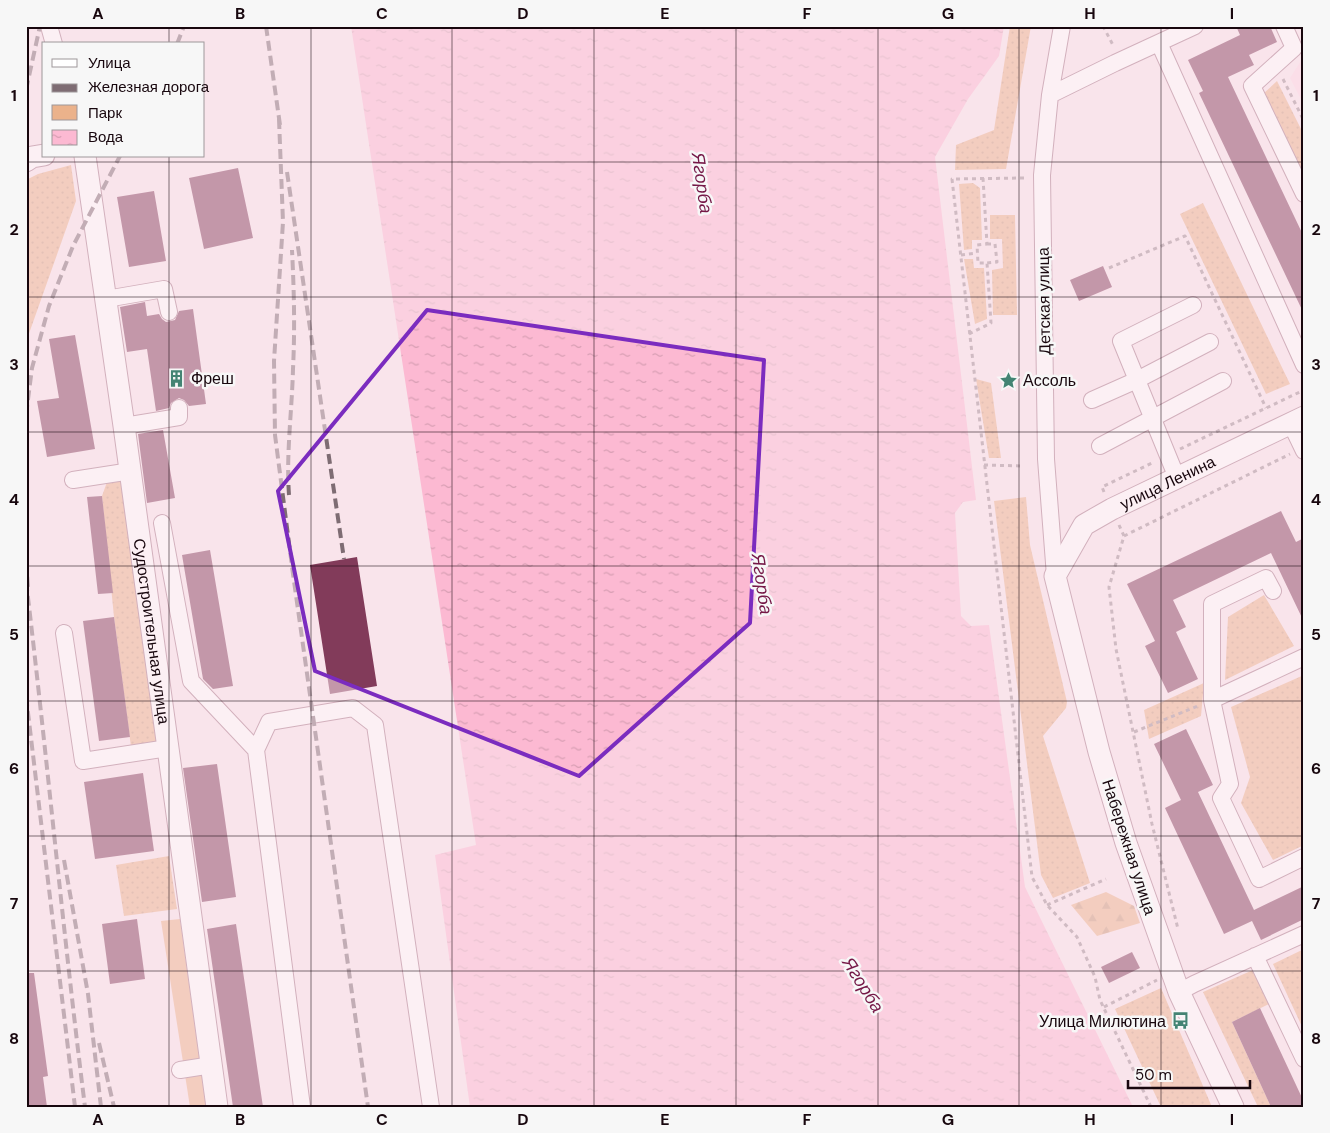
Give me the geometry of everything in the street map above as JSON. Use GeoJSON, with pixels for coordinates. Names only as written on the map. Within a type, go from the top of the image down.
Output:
{"type":"FeatureCollection","features":[{"type":"Feature","properties":{"kind":"main road"},"geometry":{"type":"LineString","coordinates":[[26,161],[32,157],[42,155]]}},
{"type":"Feature","properties":{"kind":"main road","name":"Судостроительная улица"},"geometry":{"type":"LineString","coordinates":[[85,158],[217,1107]]}},
{"type":"Feature","properties":{"kind":"main road","name":"улица Ленина"},"geometry":{"type":"LineString","coordinates":[[1056,576],[1084,526],[1112,509],[1297,420]]}},
{"type":"Feature","properties":{"kind":"main road","name":"Набережная улица"},"geometry":{"type":"LineString","coordinates":[[1056,576],[1099,752],[1126,843],[1179,992],[1233,1107]]}},
{"type":"Feature","properties":{"kind":"street"},"geometry":{"type":"LineString","coordinates":[[49,26],[53,42]]}},
{"type":"Feature","properties":{"kind":"street","name":"Детская улица"},"geometry":{"type":"LineString","coordinates":[[1056,576],[1046,459],[1042,175],[1050,95],[1062,26]]}},
{"type":"Feature","properties":{"kind":"street"},"geometry":{"type":"LineString","coordinates":[[1050,95],[1159,43],[1176,30],[1195,26]]}},
{"type":"Feature","properties":{"kind":"street"},"geometry":{"type":"LineString","coordinates":[[1284,26],[1294,48],[1252,86],[1304,194]]}},
{"type":"Feature","properties":{"kind":"street"},"geometry":{"type":"LineString","coordinates":[[1159,43],[1304,365]]}},
{"type":"Feature","properties":{"kind":"street"},"geometry":{"type":"LineString","coordinates":[[106,300],[164,289],[169,312]]}},
{"type":"Feature","properties":{"kind":"street"},"geometry":{"type":"LineString","coordinates":[[1177,478],[1122,341],[1193,305]]}},
{"type":"Feature","properties":{"kind":"street"},"geometry":{"type":"LineString","coordinates":[[1092,400],[1137,380],[1210,342]]}},
{"type":"Feature","properties":{"kind":"street"},"geometry":{"type":"LineString","coordinates":[[1100,446],[1223,381]]}},
{"type":"Feature","properties":{"kind":"street"},"geometry":{"type":"LineString","coordinates":[[124,426],[179,417],[179,408]]}},
{"type":"Feature","properties":{"kind":"street"},"geometry":{"type":"LineString","coordinates":[[1297,420],[1303,449]]}},
{"type":"Feature","properties":{"kind":"street"},"geometry":{"type":"LineString","coordinates":[[74,480],[130,471]]}},
{"type":"Feature","properties":{"kind":"street"},"geometry":{"type":"LineString","coordinates":[[162,523],[190,681],[256,750]]}},
{"type":"Feature","properties":{"kind":"street"},"geometry":{"type":"LineString","coordinates":[[145,579],[171,574]]}},
{"type":"Feature","properties":{"kind":"street"},"geometry":{"type":"LineString","coordinates":[[1273,591],[1266,578],[1212,604],[1212,700],[1230,784],[1221,798],[1258,879],[1304,857]]}},
{"type":"Feature","properties":{"kind":"street"},"geometry":{"type":"LineString","coordinates":[[64,633],[83,761],[168,748]]}},
{"type":"Feature","properties":{"kind":"street"},"geometry":{"type":"LineString","coordinates":[[1212,700],[1304,658]]}},
{"type":"Feature","properties":{"kind":"street"},"geometry":{"type":"LineString","coordinates":[[302,1107],[256,750],[269,722],[353,708],[376,725],[431,1107]]}},
{"type":"Feature","properties":{"kind":"street"},"geometry":{"type":"LineString","coordinates":[[1179,992],[1304,934]]}},
{"type":"Feature","properties":{"kind":"street"},"geometry":{"type":"LineString","coordinates":[[1255,956],[1304,1059]]}},
{"type":"Feature","properties":{"kind":"street"},"geometry":{"type":"LineString","coordinates":[[180,1070],[212,1065]]}},
{"type":"Feature","properties":{"kind":"path"},"geometry":{"type":"LineString","coordinates":[[1104,26],[1114,47]]}},
{"type":"Feature","properties":{"kind":"path"},"geometry":{"type":"LineString","coordinates":[[1276,64],[1304,120]]}},
{"type":"Feature","properties":{"kind":"path"},"geometry":{"type":"LineString","coordinates":[[984,178],[987,244]]}},
{"type":"Feature","properties":{"kind":"path"},"geometry":{"type":"LineString","coordinates":[[1024,178],[952,179],[1032,876],[1047,905],[1077,937],[1095,977],[1100,1000],[1151,1107]]}},
{"type":"Feature","properties":{"kind":"path"},"geometry":{"type":"LineString","coordinates":[[987,244],[995,244],[997,262],[978,263],[977,245],[987,244]]}},
{"type":"Feature","properties":{"kind":"path"},"geometry":{"type":"LineString","coordinates":[[960,255],[977,253]]}},
{"type":"Feature","properties":{"kind":"path"},"geometry":{"type":"LineString","coordinates":[[969,334],[991,323],[988,263]]}},
{"type":"Feature","properties":{"kind":"path"},"geometry":{"type":"LineString","coordinates":[[1124,536],[1303,449]]}},
{"type":"Feature","properties":{"kind":"path"},"geometry":{"type":"LineString","coordinates":[[984,465],[1024,466]]}},
{"type":"Feature","properties":{"kind":"path"},"geometry":{"type":"LineString","coordinates":[[1109,587],[1116,649],[1152,824],[1179,932]]}},
{"type":"Feature","properties":{"kind":"path"},"geometry":{"type":"LineString","coordinates":[[1134,732],[1212,700]]}},
{"type":"Feature","properties":{"kind":"path"},"geometry":{"type":"LineString","coordinates":[[1047,905],[1106,879]]}},
{"type":"Feature","properties":{"kind":"path"},"geometry":{"type":"LineString","coordinates":[[1104,1007],[1145,986]]}},
{"type":"Feature","properties":{"kind":"highlighted area"},"geometry":{"type":"Polygon","coordinates":[[[427,310],[764,360],[750,623],[579,776],[315,671],[278,491],[427,310]]]}},
{"type":"Feature","properties":{"kind":"shaded area"},"geometry":{"type":"Polygon","coordinates":[[[1304,56],[1304,105],[1290,78],[1304,56]]]}},
{"type":"Feature","properties":{"kind":"green space"},"geometry":{"type":"Polygon","coordinates":[[[1010,26],[1031,26],[1006,169],[955,170],[956,145],[994,130],[1010,26]]]}},
{"type":"Feature","properties":{"kind":"green space"},"geometry":{"type":"Polygon","coordinates":[[[1277,81],[1304,135],[1304,179],[1263,94],[1277,81]]]}},
{"type":"Feature","properties":{"kind":"green space"},"geometry":{"type":"Polygon","coordinates":[[[71,165],[76,201],[26,342],[26,180],[38,174],[71,165]]]}},
{"type":"Feature","properties":{"kind":"green space"},"geometry":{"type":"Polygon","coordinates":[[[973,183],[980,188],[982,240],[972,240],[972,249],[964,250],[959,184],[973,183]]]}},
{"type":"Feature","properties":{"kind":"green space"},"geometry":{"type":"Polygon","coordinates":[[[1203,203],[1290,384],[1266,394],[1180,214],[1203,203]]]}},
{"type":"Feature","properties":{"kind":"green space"},"geometry":{"type":"Polygon","coordinates":[[[990,215],[1015,215],[1017,315],[993,315],[992,270],[1003,268],[1002,239],[990,239],[990,215]]]}},
{"type":"Feature","properties":{"kind":"green space"},"geometry":{"type":"Polygon","coordinates":[[[964,259],[973,259],[974,268],[984,268],[987,319],[975,324],[964,259]]]}},
{"type":"Feature","properties":{"kind":"green space"},"geometry":{"type":"Polygon","coordinates":[[[976,379],[991,383],[1001,458],[989,458],[976,379]]]}},
{"type":"Feature","properties":{"kind":"green space"},"geometry":{"type":"Polygon","coordinates":[[[122,477],[157,743],[131,747],[114,617],[102,496],[107,482],[122,477]]]}},
{"type":"Feature","properties":{"kind":"green space"},"geometry":{"type":"Polygon","coordinates":[[[1026,497],[1030,545],[1067,702],[1066,708],[1043,736],[1090,883],[1053,898],[1041,875],[994,501],[1026,497]]]}},
{"type":"Feature","properties":{"kind":"green space"},"geometry":{"type":"Polygon","coordinates":[[[1264,595],[1294,646],[1225,680],[1228,617],[1264,595]]]}},
{"type":"Feature","properties":{"kind":"green space"},"geometry":{"type":"Polygon","coordinates":[[[1304,675],[1304,845],[1273,860],[1241,803],[1250,777],[1231,707],[1304,675]]]}},
{"type":"Feature","properties":{"kind":"green space"},"geometry":{"type":"Polygon","coordinates":[[[1204,683],[1201,716],[1149,739],[1144,710],[1204,683]]]}},
{"type":"Feature","properties":{"kind":"green space"},"geometry":{"type":"Polygon","coordinates":[[[169,856],[177,909],[124,916],[116,865],[169,856]]]}},
{"type":"Feature","properties":{"kind":"green space"},"geometry":{"type":"Polygon","coordinates":[[[1106,892],[1134,906],[1140,923],[1097,936],[1071,905],[1106,892]]]}},
{"type":"Feature","properties":{"kind":"green space"},"geometry":{"type":"Polygon","coordinates":[[[180,919],[206,1107],[190,1107],[161,921],[180,919]]]}},
{"type":"Feature","properties":{"kind":"green space"},"geometry":{"type":"Polygon","coordinates":[[[1304,949],[1304,1031],[1273,964],[1304,949]]]}},
{"type":"Feature","properties":{"kind":"green space"},"geometry":{"type":"Polygon","coordinates":[[[1253,970],[1269,1004],[1232,1022],[1271,1107],[1258,1107],[1203,992],[1253,970]]]}},
{"type":"Feature","properties":{"kind":"green space"},"geometry":{"type":"Polygon","coordinates":[[[1161,988],[1212,1107],[1161,1107],[1115,1009],[1161,988]]]}},
{"type":"Feature","properties":{"kind":"water","name":"Ягорба"},"geometry":{"type":"Polygon","coordinates":[[[351,26],[1004,26],[999,56],[968,99],[935,157],[976,500],[963,502],[955,513],[961,616],[971,626],[989,625],[1025,887],[1133,1107],[470,1107],[435,855],[476,845],[351,26]]]}},
{"type":"Feature","properties":{"kind":"building"},"geometry":{"type":"Polygon","coordinates":[[[1236,26],[1270,26],[1277,42],[1249,55],[1254,65],[1228,77],[1304,237],[1304,314],[1199,93],[1203,91],[1188,60],[1240,35],[1236,26]]]}},
{"type":"Feature","properties":{"kind":"building"},"geometry":{"type":"Polygon","coordinates":[[[238,168],[253,238],[204,249],[189,178],[238,168]]]}},
{"type":"Feature","properties":{"kind":"building"},"geometry":{"type":"Polygon","coordinates":[[[154,191],[166,261],[129,267],[117,197],[154,191]]]}},
{"type":"Feature","properties":{"kind":"building"},"geometry":{"type":"Polygon","coordinates":[[[1103,266],[1112,287],[1079,301],[1070,280],[1103,266]]]}},
{"type":"Feature","properties":{"kind":"building","name":"Фреш"},"geometry":{"type":"Polygon","coordinates":[[[145,302],[147,316],[159,314],[166,322],[175,320],[179,311],[193,309],[206,404],[189,406],[184,400],[179,398],[171,403],[169,408],[156,411],[147,349],[127,352],[120,307],[145,302]]]}},
{"type":"Feature","properties":{"kind":"building"},"geometry":{"type":"Polygon","coordinates":[[[75,335],[95,449],[47,457],[37,401],[59,398],[49,339],[75,335]]]}},
{"type":"Feature","properties":{"kind":"building"},"geometry":{"type":"Polygon","coordinates":[[[163,430],[175,498],[147,503],[138,434],[163,430]]]}},
{"type":"Feature","properties":{"kind":"building"},"geometry":{"type":"Polygon","coordinates":[[[102,496],[113,593],[98,594],[87,497],[102,496]]]}},
{"type":"Feature","properties":{"kind":"building"},"geometry":{"type":"Polygon","coordinates":[[[1281,511],[1296,542],[1304,538],[1304,622],[1271,553],[1173,600],[1186,627],[1176,632],[1198,679],[1168,693],[1145,646],[1155,641],[1127,584],[1281,511]]]}},
{"type":"Feature","properties":{"kind":"building"},"geometry":{"type":"Polygon","coordinates":[[[210,550],[233,686],[213,689],[203,679],[182,555],[210,550]]]}},
{"type":"Feature","properties":{"kind":"building"},"geometry":{"type":"Polygon","coordinates":[[[357,557],[377,686],[330,694],[310,565],[357,557]]]}},
{"type":"Feature","properties":{"kind":"building"},"geometry":{"type":"Polygon","coordinates":[[[114,617],[130,737],[99,741],[83,621],[114,617]]]}},
{"type":"Feature","properties":{"kind":"building"},"geometry":{"type":"Polygon","coordinates":[[[1186,729],[1213,785],[1198,792],[1254,910],[1304,886],[1304,919],[1261,940],[1252,921],[1224,934],[1165,808],[1181,800],[1154,744],[1186,729]]]}},
{"type":"Feature","properties":{"kind":"building"},"geometry":{"type":"Polygon","coordinates":[[[217,764],[236,897],[202,902],[183,768],[217,764]]]}},
{"type":"Feature","properties":{"kind":"building"},"geometry":{"type":"Polygon","coordinates":[[[143,773],[154,851],[95,859],[84,782],[143,773]]]}},
{"type":"Feature","properties":{"kind":"building"},"geometry":{"type":"Polygon","coordinates":[[[137,919],[145,979],[110,984],[102,924],[137,919]]]}},
{"type":"Feature","properties":{"kind":"building"},"geometry":{"type":"Polygon","coordinates":[[[236,924],[263,1107],[233,1107],[207,929],[236,924]]]}},
{"type":"Feature","properties":{"kind":"building"},"geometry":{"type":"Polygon","coordinates":[[[1132,952],[1140,968],[1109,983],[1101,967],[1132,952]]]}},
{"type":"Feature","properties":{"kind":"building"},"geometry":{"type":"Polygon","coordinates":[[[26,973],[34,973],[48,1076],[43,1077],[47,1107],[26,1107],[26,973]]]}},
{"type":"Feature","properties":{"kind":"building"},"geometry":{"type":"Polygon","coordinates":[[[1260,1008],[1304,1102],[1304,1107],[1271,1107],[1232,1022],[1260,1008]]]}},
{"type":"Feature","properties":{"kind":"railway"},"geometry":{"type":"LineString","coordinates":[[26,90],[40,26]]}},
{"type":"Feature","properties":{"kind":"railway"},"geometry":{"type":"LineString","coordinates":[[178,42],[184,26]]}},
{"type":"Feature","properties":{"kind":"railway"},"geometry":{"type":"LineString","coordinates":[[266,26],[280,125]]}},
{"type":"Feature","properties":{"kind":"railway"},"geometry":{"type":"LineString","coordinates":[[279,119],[283,222],[274,361],[275,435],[368,1107]]}},
{"type":"Feature","properties":{"kind":"railway"},"geometry":{"type":"LineString","coordinates":[[26,415],[32,368],[49,306],[73,246],[119,158]]}},
{"type":"Feature","properties":{"kind":"railway"},"geometry":{"type":"LineString","coordinates":[[287,172],[344,559]]}},
{"type":"Feature","properties":{"kind":"railway"},"geometry":{"type":"LineString","coordinates":[[289,495],[288,479],[294,339],[292,250]]}},
{"type":"Feature","properties":{"kind":"railway"},"geometry":{"type":"LineString","coordinates":[[26,562],[28,587]]}},
{"type":"Feature","properties":{"kind":"railway"},"geometry":{"type":"LineString","coordinates":[[26,581],[85,1107]]}},
{"type":"Feature","properties":{"kind":"railway"},"geometry":{"type":"LineString","coordinates":[[26,696],[75,1107]]}},
{"type":"Feature","properties":{"kind":"railway"},"geometry":{"type":"LineString","coordinates":[[64,860],[88,994],[101,1107]]}},
{"type":"Feature","properties":{"kind":"railway"},"geometry":{"type":"LineString","coordinates":[[99,1043],[114,1107]]}},
{"type":"Feature","properties":{"kind":"place","name":"Фреш"},"geometry":{"type":"Point","coordinates":[177,378]}},
{"type":"Feature","properties":{"kind":"place","name":"Ассоль"},"geometry":{"type":"Point","coordinates":[1009,380]}},
{"type":"Feature","properties":{"kind":"place","name":"Улица Милютина"},"geometry":{"type":"Point","coordinates":[1180,1021]}}]}
